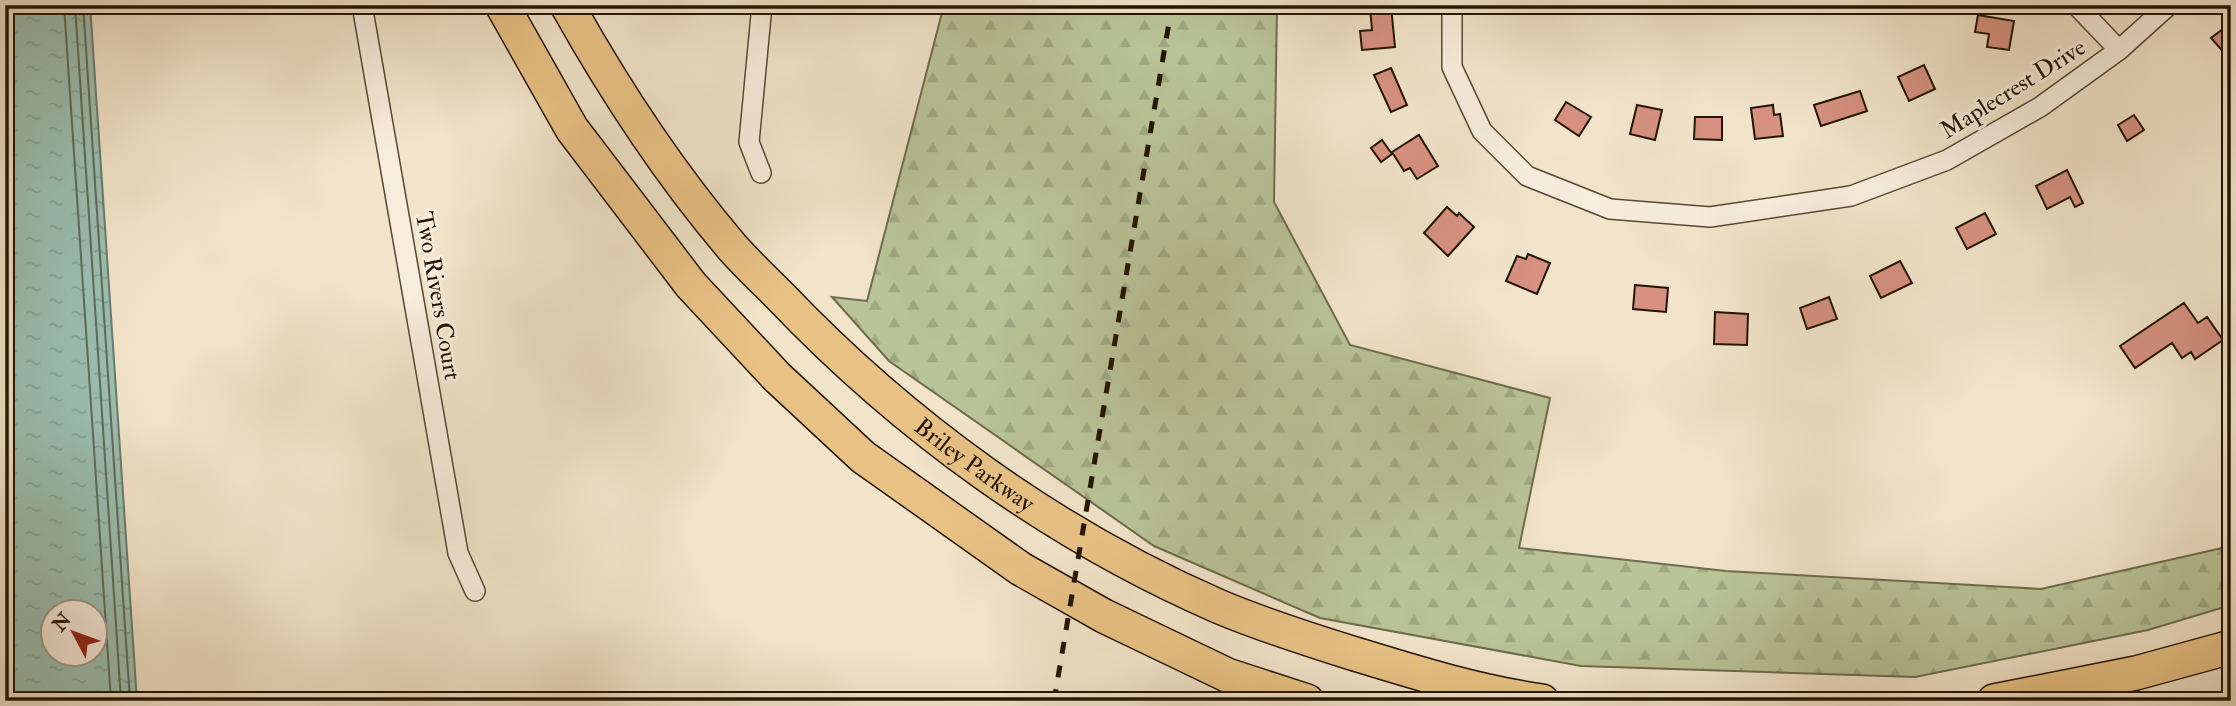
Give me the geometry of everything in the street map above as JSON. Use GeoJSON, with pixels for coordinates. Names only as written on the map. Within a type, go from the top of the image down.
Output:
{"type":"FeatureCollection","features":[{"type":"Feature","properties":{"kind":"highway"},"geometry":{"type":"LineString","coordinates":[[502,5],[572,129],[691,285],[777,377],[863,457],[1021,569],[1104,616],[1227,675],[1307,701]]}},
{"type":"Feature","properties":{"kind":"highway","name":"Briley Parkway"},"geometry":{"type":"LineString","coordinates":[[567,5],[646,135],[732,247],[831,348],[921,426],[1019,498],[1117,556],[1220,607],[1311,640],[1425,676],[1542,701]]}},
{"type":"Feature","properties":{"kind":"highway"},"geometry":{"type":"LineString","coordinates":[[1994,701],[2136,673],[2231,647]]}},
{"type":"Feature","properties":{"kind":"street","name":"Two Rivers Court"},"geometry":{"type":"LineString","coordinates":[[362,5],[458,553],[475,591]]}},
{"type":"Feature","properties":{"kind":"street"},"geometry":{"type":"LineString","coordinates":[[761,173],[749,142],[762,5]]}},
{"type":"Feature","properties":{"kind":"street","name":"Maplecrest Drive"},"geometry":{"type":"LineString","coordinates":[[1452,5],[1452,67],[1482,131],[1527,176],[1611,209],[1710,217],[1851,196],[1947,160],[2040,107],[2119,50],[2169,5]]}},
{"type":"Feature","properties":{"kind":"street"},"geometry":{"type":"LineString","coordinates":[[2076,5],[2119,50]]}},
{"type":"Feature","properties":{"kind":"green space"},"geometry":{"type":"Polygon","coordinates":[[[944,5],[1277,5],[1274,202],[1350,345],[1550,398],[1519,548],[1726,571],[2041,589],[2231,546],[2231,605],[2148,630],[1915,677],[1581,666],[1320,618],[1154,546],[889,361],[832,297],[867,301],[944,5]]]}},
{"type":"Feature","properties":{"kind":"water"},"geometry":{"type":"Polygon","coordinates":[[[5,5],[90,5],[137,701],[5,701],[5,5]]]}},
{"type":"Feature","properties":{"kind":"building"},"geometry":{"type":"Polygon","coordinates":[[[1391,6],[1395,47],[1362,50],[1360,31],[1372,30],[1370,8],[1391,6]]]}},
{"type":"Feature","properties":{"kind":"building"},"geometry":{"type":"Polygon","coordinates":[[[1978,15],[2014,21],[2009,50],[1987,47],[1989,34],[1975,32],[1978,15]]]}},
{"type":"Feature","properties":{"kind":"building"},"geometry":{"type":"Polygon","coordinates":[[[2231,23],[2231,52],[2227,56],[2211,38],[2231,23]]]}},
{"type":"Feature","properties":{"kind":"building"},"geometry":{"type":"Polygon","coordinates":[[[1924,65],[1935,89],[1909,101],[1898,77],[1924,65]]]}},
{"type":"Feature","properties":{"kind":"building"},"geometry":{"type":"Polygon","coordinates":[[[1391,68],[1407,105],[1391,112],[1374,75],[1391,68]]]}},
{"type":"Feature","properties":{"kind":"building"},"geometry":{"type":"Polygon","coordinates":[[[1860,91],[1867,111],[1821,126],[1814,105],[1860,91]]]}},
{"type":"Feature","properties":{"kind":"building"},"geometry":{"type":"Polygon","coordinates":[[[1566,102],[1591,117],[1579,136],[1555,120],[1566,102]]]}},
{"type":"Feature","properties":{"kind":"building"},"geometry":{"type":"Polygon","coordinates":[[[1637,105],[1662,110],[1655,140],[1630,134],[1637,105]]]}},
{"type":"Feature","properties":{"kind":"building"},"geometry":{"type":"Polygon","coordinates":[[[1773,105],[1774,115],[1780,114],[1783,136],[1755,139],[1751,108],[1773,105]]]}},
{"type":"Feature","properties":{"kind":"building"},"geometry":{"type":"Polygon","coordinates":[[[2134,115],[2144,130],[2127,141],[2118,125],[2134,115]]]}},
{"type":"Feature","properties":{"kind":"building"},"geometry":{"type":"Polygon","coordinates":[[[1695,117],[1722,117],[1722,140],[1694,139],[1695,117]]]}},
{"type":"Feature","properties":{"kind":"building"},"geometry":{"type":"Polygon","coordinates":[[[1419,135],[1438,166],[1417,179],[1410,168],[1404,171],[1392,152],[1419,135]]]}},
{"type":"Feature","properties":{"kind":"building"},"geometry":{"type":"Polygon","coordinates":[[[1382,140],[1392,154],[1381,162],[1371,148],[1382,140]]]}},
{"type":"Feature","properties":{"kind":"building"},"geometry":{"type":"Polygon","coordinates":[[[2067,170],[2083,203],[2075,207],[2070,197],[2047,209],[2036,186],[2067,170]]]}},
{"type":"Feature","properties":{"kind":"building"},"geometry":{"type":"Polygon","coordinates":[[[1447,207],[1457,216],[1459,213],[1474,227],[1448,256],[1424,233],[1447,207]]]}},
{"type":"Feature","properties":{"kind":"building"},"geometry":{"type":"Polygon","coordinates":[[[1985,213],[1996,234],[1967,249],[1956,228],[1985,213]]]}},
{"type":"Feature","properties":{"kind":"building"},"geometry":{"type":"Polygon","coordinates":[[[1528,254],[1550,263],[1537,294],[1506,281],[1517,256],[1526,259],[1528,254]]]}},
{"type":"Feature","properties":{"kind":"building"},"geometry":{"type":"Polygon","coordinates":[[[1900,261],[1912,283],[1881,298],[1870,276],[1900,261]]]}},
{"type":"Feature","properties":{"kind":"building"},"geometry":{"type":"Polygon","coordinates":[[[1635,285],[1668,288],[1666,312],[1633,309],[1635,285]]]}},
{"type":"Feature","properties":{"kind":"building"},"geometry":{"type":"Polygon","coordinates":[[[1829,297],[1837,319],[1807,329],[1800,308],[1829,297]]]}},
{"type":"Feature","properties":{"kind":"building"},"geometry":{"type":"Polygon","coordinates":[[[2184,303],[2198,323],[2207,317],[2223,340],[2195,359],[2191,352],[2182,358],[2172,343],[2135,368],[2120,346],[2184,303]]]}},
{"type":"Feature","properties":{"kind":"building"},"geometry":{"type":"Polygon","coordinates":[[[1715,312],[1748,314],[1747,345],[1714,344],[1715,312]]]}},
{"type":"Feature","properties":{"kind":"railway"},"geometry":{"type":"LineString","coordinates":[[1054,701],[1172,5]]}}]}
